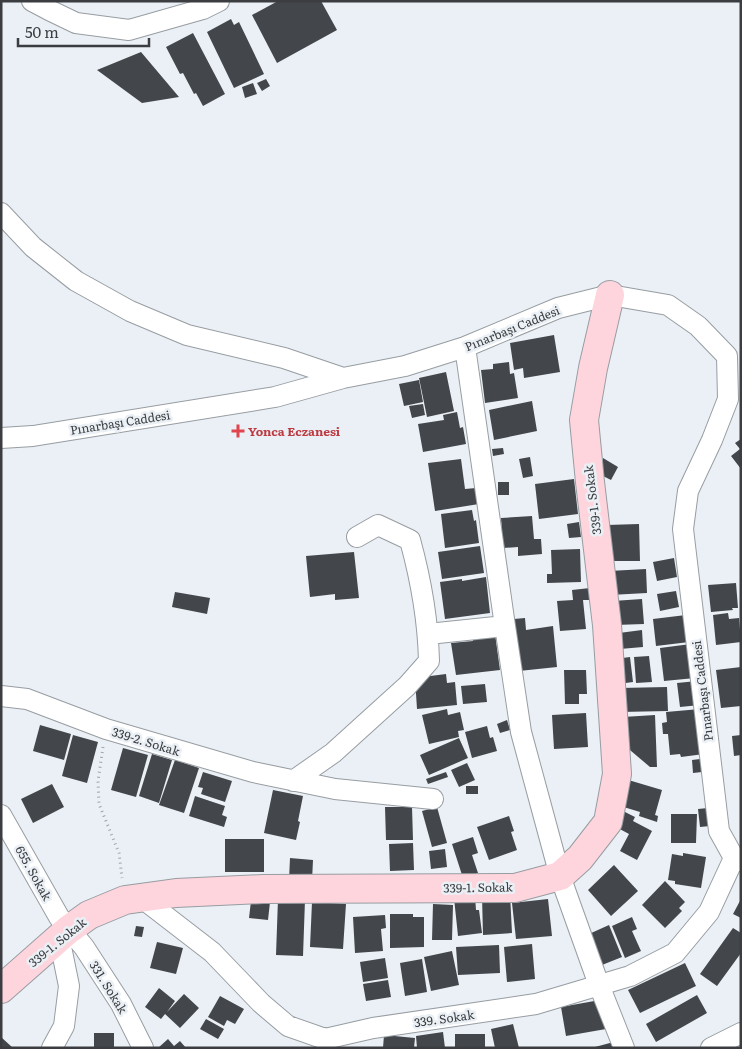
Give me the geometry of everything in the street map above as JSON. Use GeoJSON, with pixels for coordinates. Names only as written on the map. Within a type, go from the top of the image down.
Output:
{"type":"FeatureCollection","features":[{"type":"Feature","properties":{"kind":"street"},"geometry":{"type":"LineString","coordinates":[[32,1],[76,23],[129,30],[203,9],[219,1]]}},
{"type":"Feature","properties":{"kind":"street"},"geometry":{"type":"LineString","coordinates":[[1,213],[33,247],[76,281],[130,311],[187,335],[284,358],[343,378]]}},
{"type":"Feature","properties":{"kind":"street","name":"Pınarbaşı Caddesi"},"geometry":{"type":"LineString","coordinates":[[1,438],[33,436],[275,397],[343,378],[405,366],[465,347],[558,308],[610,295],[668,305],[698,326],[727,356],[728,399],[712,440],[688,491],[684,529],[719,831],[737,859]]}},
{"type":"Feature","properties":{"kind":"street","name":"339-1. Sokak"},"geometry":{"type":"LineString","coordinates":[[1,989],[64,933],[89,916],[133,899],[176,892],[263,889],[515,888],[560,876],[580,858],[608,822],[616,774],[607,625],[584,420],[593,368],[610,295]]}},
{"type":"Feature","properties":{"kind":"street"},"geometry":{"type":"LineString","coordinates":[[465,347],[521,732],[560,876],[624,1048]]}},
{"type":"Feature","properties":{"kind":"street"},"geometry":{"type":"LineString","coordinates":[[293,781],[334,753],[407,686],[429,661],[428,634],[419,572],[410,540],[378,525],[357,537]]}},
{"type":"Feature","properties":{"kind":"street"},"geometry":{"type":"LineString","coordinates":[[428,634],[505,626]]}},
{"type":"Feature","properties":{"kind":"street","name":"339-2. Sokak"},"geometry":{"type":"LineString","coordinates":[[1,696],[27,699],[106,729],[253,772],[335,790],[433,799]]}},
{"type":"Feature","properties":{"kind":"street","name":"655. Sokak"},"geometry":{"type":"LineString","coordinates":[[1,814],[59,917],[64,933]]}},
{"type":"Feature","properties":{"kind":"street","name":"339. Sokak"},"geometry":{"type":"LineString","coordinates":[[133,899],[212,952],[261,1004],[288,1026],[324,1039],[373,1028],[536,1004],[630,976],[675,952],[709,912],[737,859]]}},
{"type":"Feature","properties":{"kind":"street"},"geometry":{"type":"LineString","coordinates":[[52,1048],[64,1026],[69,986],[64,933]]}},
{"type":"Feature","properties":{"kind":"street","name":"331. Sokak"},"geometry":{"type":"LineString","coordinates":[[64,933],[84,947],[121,1004],[143,1048]]}},
{"type":"Feature","properties":{"kind":"street"},"geometry":{"type":"LineString","coordinates":[[711,1048],[741,1033]]}},
{"type":"Feature","properties":{"kind":"path"},"geometry":{"type":"LineString","coordinates":[[106,729],[98,781],[99,804],[120,853],[133,899]]}},
{"type":"Feature","properties":{"kind":"building"},"geometry":{"type":"Polygon","coordinates":[[[278,1],[321,1],[337,30],[277,63],[252,15],[278,1]]]}},
{"type":"Feature","properties":{"kind":"building"},"geometry":{"type":"Polygon","coordinates":[[[231,19],[234,25],[239,22],[264,74],[234,88],[207,32],[231,19]]]}},
{"type":"Feature","properties":{"kind":"building"},"geometry":{"type":"Polygon","coordinates":[[[193,33],[225,94],[203,106],[183,73],[180,74],[166,47],[193,33]]]}},
{"type":"Feature","properties":{"kind":"building"},"geometry":{"type":"Polygon","coordinates":[[[141,52],[179,97],[142,103],[97,70],[141,52]]]}},
{"type":"Feature","properties":{"kind":"building"},"geometry":{"type":"Polygon","coordinates":[[[266,79],[270,86],[262,91],[257,83],[266,79]]]}},
{"type":"Feature","properties":{"kind":"building"},"geometry":{"type":"Polygon","coordinates":[[[253,83],[257,94],[245,98],[242,87],[253,83]]]}},
{"type":"Feature","properties":{"kind":"building"},"geometry":{"type":"Polygon","coordinates":[[[554,335],[560,372],[524,378],[523,368],[514,370],[510,343],[554,335]]]}},
{"type":"Feature","properties":{"kind":"building"},"geometry":{"type":"Polygon","coordinates":[[[509,362],[510,374],[514,373],[518,398],[485,403],[481,370],[493,369],[493,364],[509,362]]]}},
{"type":"Feature","properties":{"kind":"building"},"geometry":{"type":"Polygon","coordinates":[[[446,372],[454,411],[427,417],[419,378],[446,372]]]}},
{"type":"Feature","properties":{"kind":"building"},"geometry":{"type":"Polygon","coordinates":[[[419,380],[423,402],[404,406],[399,384],[419,380]]]}},
{"type":"Feature","properties":{"kind":"building"},"geometry":{"type":"Polygon","coordinates":[[[532,401],[537,431],[494,440],[489,410],[532,401]]]}},
{"type":"Feature","properties":{"kind":"building"},"geometry":{"type":"Polygon","coordinates":[[[423,404],[425,415],[412,418],[409,406],[423,404]]]}},
{"type":"Feature","properties":{"kind":"building"},"geometry":{"type":"Polygon","coordinates":[[[457,412],[460,428],[463,427],[466,444],[423,452],[418,424],[444,420],[443,415],[457,412]]]}},
{"type":"Feature","properties":{"kind":"building"},"geometry":{"type":"Polygon","coordinates":[[[741,439],[741,469],[731,456],[740,449],[735,443],[741,439]]]}},
{"type":"Feature","properties":{"kind":"building"},"geometry":{"type":"Polygon","coordinates":[[[503,448],[504,454],[493,456],[492,449],[503,448]]]}},
{"type":"Feature","properties":{"kind":"building"},"geometry":{"type":"Polygon","coordinates":[[[530,457],[533,476],[523,478],[519,459],[530,457]]]}},
{"type":"Feature","properties":{"kind":"building"},"geometry":{"type":"Polygon","coordinates":[[[603,458],[618,467],[611,480],[603,476],[603,458]]]}},
{"type":"Feature","properties":{"kind":"building"},"geometry":{"type":"Polygon","coordinates":[[[461,459],[465,489],[476,488],[479,504],[435,511],[428,463],[461,459]]]}},
{"type":"Feature","properties":{"kind":"building"},"geometry":{"type":"Polygon","coordinates":[[[574,479],[578,514],[539,519],[535,484],[574,479]]]}},
{"type":"Feature","properties":{"kind":"building"},"geometry":{"type":"Polygon","coordinates":[[[498,482],[509,482],[509,495],[498,495],[498,482]]]}},
{"type":"Feature","properties":{"kind":"building"},"geometry":{"type":"Polygon","coordinates":[[[472,510],[474,521],[476,520],[479,543],[445,548],[441,514],[472,510]]]}},
{"type":"Feature","properties":{"kind":"building"},"geometry":{"type":"Polygon","coordinates":[[[532,516],[534,539],[541,539],[542,554],[518,556],[518,547],[503,548],[501,518],[532,516]]]}},
{"type":"Feature","properties":{"kind":"building"},"geometry":{"type":"Polygon","coordinates":[[[579,522],[581,537],[569,538],[567,524],[579,522]]]}},
{"type":"Feature","properties":{"kind":"building"},"geometry":{"type":"Polygon","coordinates":[[[639,524],[640,561],[607,561],[607,525],[639,524]]]}},
{"type":"Feature","properties":{"kind":"building"},"geometry":{"type":"Polygon","coordinates":[[[480,546],[484,573],[442,579],[438,552],[480,546]]]}},
{"type":"Feature","properties":{"kind":"building"},"geometry":{"type":"Polygon","coordinates":[[[580,549],[581,582],[547,583],[547,574],[552,574],[551,550],[580,549]]]}},
{"type":"Feature","properties":{"kind":"building"},"geometry":{"type":"Polygon","coordinates":[[[354,552],[359,598],[335,600],[335,594],[310,597],[306,556],[354,552]]]}},
{"type":"Feature","properties":{"kind":"building"},"geometry":{"type":"Polygon","coordinates":[[[674,558],[677,577],[657,581],[653,562],[674,558]]]}},
{"type":"Feature","properties":{"kind":"building"},"geometry":{"type":"Polygon","coordinates":[[[646,569],[647,593],[610,595],[609,571],[646,569]]]}},
{"type":"Feature","properties":{"kind":"building"},"geometry":{"type":"Polygon","coordinates":[[[486,577],[490,613],[445,619],[440,582],[486,577]]]}},
{"type":"Feature","properties":{"kind":"building"},"geometry":{"type":"Polygon","coordinates":[[[736,583],[738,608],[711,612],[708,585],[736,583]]]}},
{"type":"Feature","properties":{"kind":"building"},"geometry":{"type":"Polygon","coordinates":[[[590,588],[591,600],[583,600],[586,629],[560,631],[557,601],[573,600],[572,590],[590,588]]]}},
{"type":"Feature","properties":{"kind":"building"},"geometry":{"type":"Polygon","coordinates":[[[676,591],[679,607],[660,611],[657,594],[676,591]]]}},
{"type":"Feature","properties":{"kind":"building"},"geometry":{"type":"Polygon","coordinates":[[[175,592],[210,598],[207,614],[172,607],[175,592]]]}},
{"type":"Feature","properties":{"kind":"building"},"geometry":{"type":"Polygon","coordinates":[[[642,599],[644,624],[615,625],[613,601],[642,599]]]}},
{"type":"Feature","properties":{"kind":"building"},"geometry":{"type":"Polygon","coordinates":[[[728,613],[729,619],[739,618],[741,642],[716,645],[713,615],[728,613]]]}},
{"type":"Feature","properties":{"kind":"building"},"geometry":{"type":"Polygon","coordinates":[[[686,615],[689,642],[656,646],[653,619],[686,615]]]}},
{"type":"Feature","properties":{"kind":"building"},"geometry":{"type":"Polygon","coordinates":[[[525,618],[526,630],[553,626],[557,667],[519,671],[514,619],[525,618]]]}},
{"type":"Feature","properties":{"kind":"building"},"geometry":{"type":"Polygon","coordinates":[[[642,630],[643,647],[620,649],[619,633],[642,630]]]}},
{"type":"Feature","properties":{"kind":"building"},"geometry":{"type":"Polygon","coordinates":[[[495,634],[500,670],[456,675],[451,643],[473,641],[472,637],[495,634]]]}},
{"type":"Feature","properties":{"kind":"building"},"geometry":{"type":"Polygon","coordinates":[[[691,644],[695,678],[664,681],[660,648],[691,644]]]}},
{"type":"Feature","properties":{"kind":"building"},"geometry":{"type":"Polygon","coordinates":[[[649,656],[652,682],[636,683],[634,657],[649,656]]]}},
{"type":"Feature","properties":{"kind":"building"},"geometry":{"type":"Polygon","coordinates":[[[630,657],[633,682],[618,684],[615,659],[630,657]]]}},
{"type":"Feature","properties":{"kind":"building"},"geometry":{"type":"Polygon","coordinates":[[[741,667],[741,706],[721,708],[716,670],[741,667]]]}},
{"type":"Feature","properties":{"kind":"building"},"geometry":{"type":"Polygon","coordinates":[[[564,670],[586,670],[587,694],[579,694],[579,704],[565,704],[564,670]]]}},
{"type":"Feature","properties":{"kind":"building"},"geometry":{"type":"Polygon","coordinates":[[[446,674],[447,683],[455,682],[457,705],[417,709],[415,678],[446,674]]]}},
{"type":"Feature","properties":{"kind":"building"},"geometry":{"type":"Polygon","coordinates":[[[697,681],[700,705],[680,707],[677,683],[697,681]]]}},
{"type":"Feature","properties":{"kind":"building"},"geometry":{"type":"Polygon","coordinates":[[[485,684],[487,702],[463,704],[461,686],[485,684]]]}},
{"type":"Feature","properties":{"kind":"building"},"geometry":{"type":"Polygon","coordinates":[[[667,687],[668,711],[620,712],[620,688],[667,687]]]}},
{"type":"Feature","properties":{"kind":"building"},"geometry":{"type":"Polygon","coordinates":[[[447,709],[448,715],[460,712],[464,730],[458,731],[459,737],[429,744],[422,715],[447,709]]]}},
{"type":"Feature","properties":{"kind":"building"},"geometry":{"type":"Polygon","coordinates":[[[700,709],[704,754],[681,757],[680,754],[670,755],[668,734],[663,734],[662,723],[667,722],[666,712],[700,709]]]}},
{"type":"Feature","properties":{"kind":"building"},"geometry":{"type":"Polygon","coordinates":[[[586,713],[588,747],[554,749],[552,715],[586,713]]]}},
{"type":"Feature","properties":{"kind":"building"},"geometry":{"type":"Polygon","coordinates":[[[655,715],[657,767],[650,767],[624,745],[623,717],[655,715]]]}},
{"type":"Feature","properties":{"kind":"building"},"geometry":{"type":"Polygon","coordinates":[[[507,720],[510,730],[500,733],[497,724],[507,720]]]}},
{"type":"Feature","properties":{"kind":"building"},"geometry":{"type":"Polygon","coordinates":[[[40,725],[71,734],[64,760],[33,751],[40,725]]]}},
{"type":"Feature","properties":{"kind":"building"},"geometry":{"type":"Polygon","coordinates":[[[487,726],[490,738],[493,737],[497,751],[472,758],[465,732],[487,726]]]}},
{"type":"Feature","properties":{"kind":"building"},"geometry":{"type":"Polygon","coordinates":[[[73,735],[98,742],[87,783],[62,776],[73,735]]]}},
{"type":"Feature","properties":{"kind":"building"},"geometry":{"type":"Polygon","coordinates":[[[741,735],[741,755],[734,756],[732,736],[741,735]]]}},
{"type":"Feature","properties":{"kind":"building"},"geometry":{"type":"Polygon","coordinates":[[[459,738],[468,758],[429,775],[420,755],[459,738]]]}},
{"type":"Feature","properties":{"kind":"building"},"geometry":{"type":"Polygon","coordinates":[[[123,748],[148,755],[136,797],[111,790],[123,748]]]}},
{"type":"Feature","properties":{"kind":"building"},"geometry":{"type":"Polygon","coordinates":[[[152,754],[172,760],[159,803],[139,796],[152,754]]]}},
{"type":"Feature","properties":{"kind":"building"},"geometry":{"type":"Polygon","coordinates":[[[700,759],[702,772],[693,773],[692,760],[700,759]]]}},
{"type":"Feature","properties":{"kind":"building"},"geometry":{"type":"Polygon","coordinates":[[[175,760],[199,768],[184,813],[159,805],[175,760]]]}},
{"type":"Feature","properties":{"kind":"building"},"geometry":{"type":"Polygon","coordinates":[[[467,763],[475,780],[459,787],[451,770],[467,763]]]}},
{"type":"Feature","properties":{"kind":"building"},"geometry":{"type":"Polygon","coordinates":[[[203,772],[232,781],[225,802],[201,794],[203,788],[198,787],[203,772]]]}},
{"type":"Feature","properties":{"kind":"building"},"geometry":{"type":"Polygon","coordinates":[[[446,772],[448,777],[428,784],[426,779],[446,772]]]}},
{"type":"Feature","properties":{"kind":"building"},"geometry":{"type":"Polygon","coordinates":[[[625,779],[662,790],[655,815],[658,816],[657,822],[639,816],[640,812],[617,805],[625,779]]]}},
{"type":"Feature","properties":{"kind":"building"},"geometry":{"type":"Polygon","coordinates":[[[52,784],[64,807],[33,823],[21,799],[52,784]]]}},
{"type":"Feature","properties":{"kind":"building"},"geometry":{"type":"Polygon","coordinates":[[[466,786],[478,786],[478,794],[466,794],[466,786]]]}},
{"type":"Feature","properties":{"kind":"building"},"geometry":{"type":"Polygon","coordinates":[[[273,790],[303,796],[296,840],[264,833],[273,790]]]}},
{"type":"Feature","properties":{"kind":"building"},"geometry":{"type":"Polygon","coordinates":[[[195,796],[225,806],[222,815],[227,817],[224,827],[189,816],[195,796]]]}},
{"type":"Feature","properties":{"kind":"building"},"geometry":{"type":"Polygon","coordinates":[[[385,807],[412,807],[413,840],[386,840],[385,807]]]}},
{"type":"Feature","properties":{"kind":"building"},"geometry":{"type":"Polygon","coordinates":[[[437,807],[447,843],[432,847],[422,811],[437,807]]]}},
{"type":"Feature","properties":{"kind":"building"},"geometry":{"type":"Polygon","coordinates":[[[708,808],[710,826],[700,827],[698,809],[708,808]]]}},
{"type":"Feature","properties":{"kind":"building"},"geometry":{"type":"Polygon","coordinates":[[[625,812],[635,817],[633,821],[652,831],[637,860],[620,851],[629,834],[616,827],[625,812]]]}},
{"type":"Feature","properties":{"kind":"building"},"geometry":{"type":"Polygon","coordinates":[[[671,814],[697,814],[696,843],[671,843],[671,814]]]}},
{"type":"Feature","properties":{"kind":"building"},"geometry":{"type":"Polygon","coordinates":[[[509,816],[514,831],[511,832],[517,850],[489,860],[477,827],[509,816]]]}},
{"type":"Feature","properties":{"kind":"building"},"geometry":{"type":"Polygon","coordinates":[[[473,837],[478,853],[472,855],[478,873],[463,878],[452,844],[473,837]]]}},
{"type":"Feature","properties":{"kind":"building"},"geometry":{"type":"Polygon","coordinates":[[[225,839],[264,839],[264,872],[225,872],[225,839]]]}},
{"type":"Feature","properties":{"kind":"building"},"geometry":{"type":"Polygon","coordinates":[[[413,843],[414,870],[390,871],[389,844],[413,843]]]}},
{"type":"Feature","properties":{"kind":"building"},"geometry":{"type":"Polygon","coordinates":[[[445,849],[447,867],[431,869],[429,851],[445,849]]]}},
{"type":"Feature","properties":{"kind":"building"},"geometry":{"type":"Polygon","coordinates":[[[683,853],[706,857],[701,888],[675,884],[675,881],[668,880],[672,854],[683,856],[683,853]]]}},
{"type":"Feature","properties":{"kind":"building"},"geometry":{"type":"Polygon","coordinates":[[[290,858],[313,860],[312,881],[289,880],[290,858]]]}},
{"type":"Feature","properties":{"kind":"building"},"geometry":{"type":"Polygon","coordinates":[[[614,865],[638,891],[611,916],[588,890],[614,865]]]}},
{"type":"Feature","properties":{"kind":"building"},"geometry":{"type":"Polygon","coordinates":[[[665,881],[685,902],[679,908],[682,911],[665,928],[642,905],[665,881]]]}},
{"type":"Feature","properties":{"kind":"building"},"geometry":{"type":"Polygon","coordinates":[[[510,894],[512,933],[483,935],[482,896],[510,894]]]}},
{"type":"Feature","properties":{"kind":"building"},"geometry":{"type":"Polygon","coordinates":[[[475,896],[476,910],[479,910],[482,933],[458,936],[454,898],[475,896]]]}},
{"type":"Feature","properties":{"kind":"building"},"geometry":{"type":"Polygon","coordinates":[[[278,899],[305,900],[303,956],[276,955],[278,899]]]}},
{"type":"Feature","properties":{"kind":"building"},"geometry":{"type":"Polygon","coordinates":[[[548,899],[552,936],[516,939],[512,903],[548,899]]]}},
{"type":"Feature","properties":{"kind":"building"},"geometry":{"type":"Polygon","coordinates":[[[741,899],[741,918],[733,914],[741,899]]]}},
{"type":"Feature","properties":{"kind":"building"},"geometry":{"type":"Polygon","coordinates":[[[251,901],[270,902],[268,920],[249,918],[251,901]]]}},
{"type":"Feature","properties":{"kind":"building"},"geometry":{"type":"Polygon","coordinates":[[[312,902],[346,904],[343,949],[310,947],[312,902]]]}},
{"type":"Feature","properties":{"kind":"building"},"geometry":{"type":"Polygon","coordinates":[[[433,904],[453,905],[452,940],[432,940],[433,904]]]}},
{"type":"Feature","properties":{"kind":"building"},"geometry":{"type":"Polygon","coordinates":[[[390,914],[413,914],[413,917],[424,917],[424,947],[390,948],[390,914]]]}},
{"type":"Feature","properties":{"kind":"building"},"geometry":{"type":"Polygon","coordinates":[[[385,915],[386,928],[381,929],[383,951],[355,953],[353,917],[385,915]]]}},
{"type":"Feature","properties":{"kind":"building"},"geometry":{"type":"Polygon","coordinates":[[[632,917],[637,929],[632,931],[641,951],[625,958],[612,926],[632,917]]]}},
{"type":"Feature","properties":{"kind":"building"},"geometry":{"type":"Polygon","coordinates":[[[609,925],[622,957],[602,965],[589,934],[609,925]]]}},
{"type":"Feature","properties":{"kind":"building"},"geometry":{"type":"Polygon","coordinates":[[[136,926],[144,927],[142,937],[134,936],[136,926]]]}},
{"type":"Feature","properties":{"kind":"building"},"geometry":{"type":"Polygon","coordinates":[[[733,928],[741,933],[741,953],[717,986],[700,974],[733,928]]]}},
{"type":"Feature","properties":{"kind":"building"},"geometry":{"type":"Polygon","coordinates":[[[157,942],[183,948],[176,974],[150,968],[157,942]]]}},
{"type":"Feature","properties":{"kind":"building"},"geometry":{"type":"Polygon","coordinates":[[[532,944],[535,979],[507,982],[504,947],[532,944]]]}},
{"type":"Feature","properties":{"kind":"building"},"geometry":{"type":"Polygon","coordinates":[[[499,945],[500,973],[458,975],[456,947],[499,945]]]}},
{"type":"Feature","properties":{"kind":"building"},"geometry":{"type":"Polygon","coordinates":[[[452,951],[459,985],[431,991],[424,957],[452,951]]]}},
{"type":"Feature","properties":{"kind":"building"},"geometry":{"type":"Polygon","coordinates":[[[385,958],[388,978],[363,982],[360,962],[385,958]]]}},
{"type":"Feature","properties":{"kind":"building"},"geometry":{"type":"Polygon","coordinates":[[[422,959],[427,992],[405,996],[400,963],[422,959]]]}},
{"type":"Feature","properties":{"kind":"building"},"geometry":{"type":"Polygon","coordinates":[[[685,963],[696,986],[640,1013],[628,990],[685,963]]]}},
{"type":"Feature","properties":{"kind":"building"},"geometry":{"type":"Polygon","coordinates":[[[388,980],[391,997],[366,1001],[363,984],[388,980]]]}},
{"type":"Feature","properties":{"kind":"building"},"geometry":{"type":"Polygon","coordinates":[[[159,988],[175,1001],[167,1012],[184,994],[199,1008],[180,1028],[165,1014],[161,1019],[145,1007],[159,988]]]}},
{"type":"Feature","properties":{"kind":"building"},"geometry":{"type":"Polygon","coordinates":[[[697,995],[707,1013],[656,1042],[646,1024],[697,995]]]}},
{"type":"Feature","properties":{"kind":"building"},"geometry":{"type":"Polygon","coordinates":[[[220,996],[244,1009],[235,1024],[227,1020],[224,1026],[208,1017],[220,996]]]}},
{"type":"Feature","properties":{"kind":"building"},"geometry":{"type":"Polygon","coordinates":[[[600,1000],[606,1029],[566,1036],[561,1007],[600,1000]]]}},
{"type":"Feature","properties":{"kind":"building"},"geometry":{"type":"Polygon","coordinates":[[[206,1019],[224,1029],[218,1039],[200,1029],[206,1019]]]}},
{"type":"Feature","properties":{"kind":"building"},"geometry":{"type":"Polygon","coordinates":[[[513,1024],[519,1048],[495,1048],[491,1029],[513,1024]]]}},
{"type":"Feature","properties":{"kind":"building"},"geometry":{"type":"Polygon","coordinates":[[[443,1032],[445,1048],[417,1048],[416,1036],[443,1032]]]}},
{"type":"Feature","properties":{"kind":"building"},"geometry":{"type":"Polygon","coordinates":[[[94,1033],[114,1033],[114,1048],[94,1048],[94,1033]]]}},
{"type":"Feature","properties":{"kind":"building"},"geometry":{"type":"Polygon","coordinates":[[[455,1034],[485,1034],[485,1048],[455,1048],[455,1034]]]}},
{"type":"Feature","properties":{"kind":"building"},"geometry":{"type":"Polygon","coordinates":[[[384,1035],[415,1038],[414,1048],[383,1048],[384,1035]]]}},
{"type":"Feature","properties":{"kind":"building"},"geometry":{"type":"Polygon","coordinates":[[[1,1037],[13,1048],[1,1048],[1,1037]]]}},
{"type":"Feature","properties":{"kind":"building"},"geometry":{"type":"Polygon","coordinates":[[[168,1039],[174,1046],[180,1041],[186,1048],[158,1048],[168,1039]]]}},
{"type":"Feature","properties":{"kind":"building"},"geometry":{"type":"Polygon","coordinates":[[[621,1040],[623,1048],[595,1048],[595,1047],[621,1040]]]}},
{"type":"Feature","properties":{"kind":"place","name":"Yonca Eczanesi"},"geometry":{"type":"Point","coordinates":[238,431]}}]}
